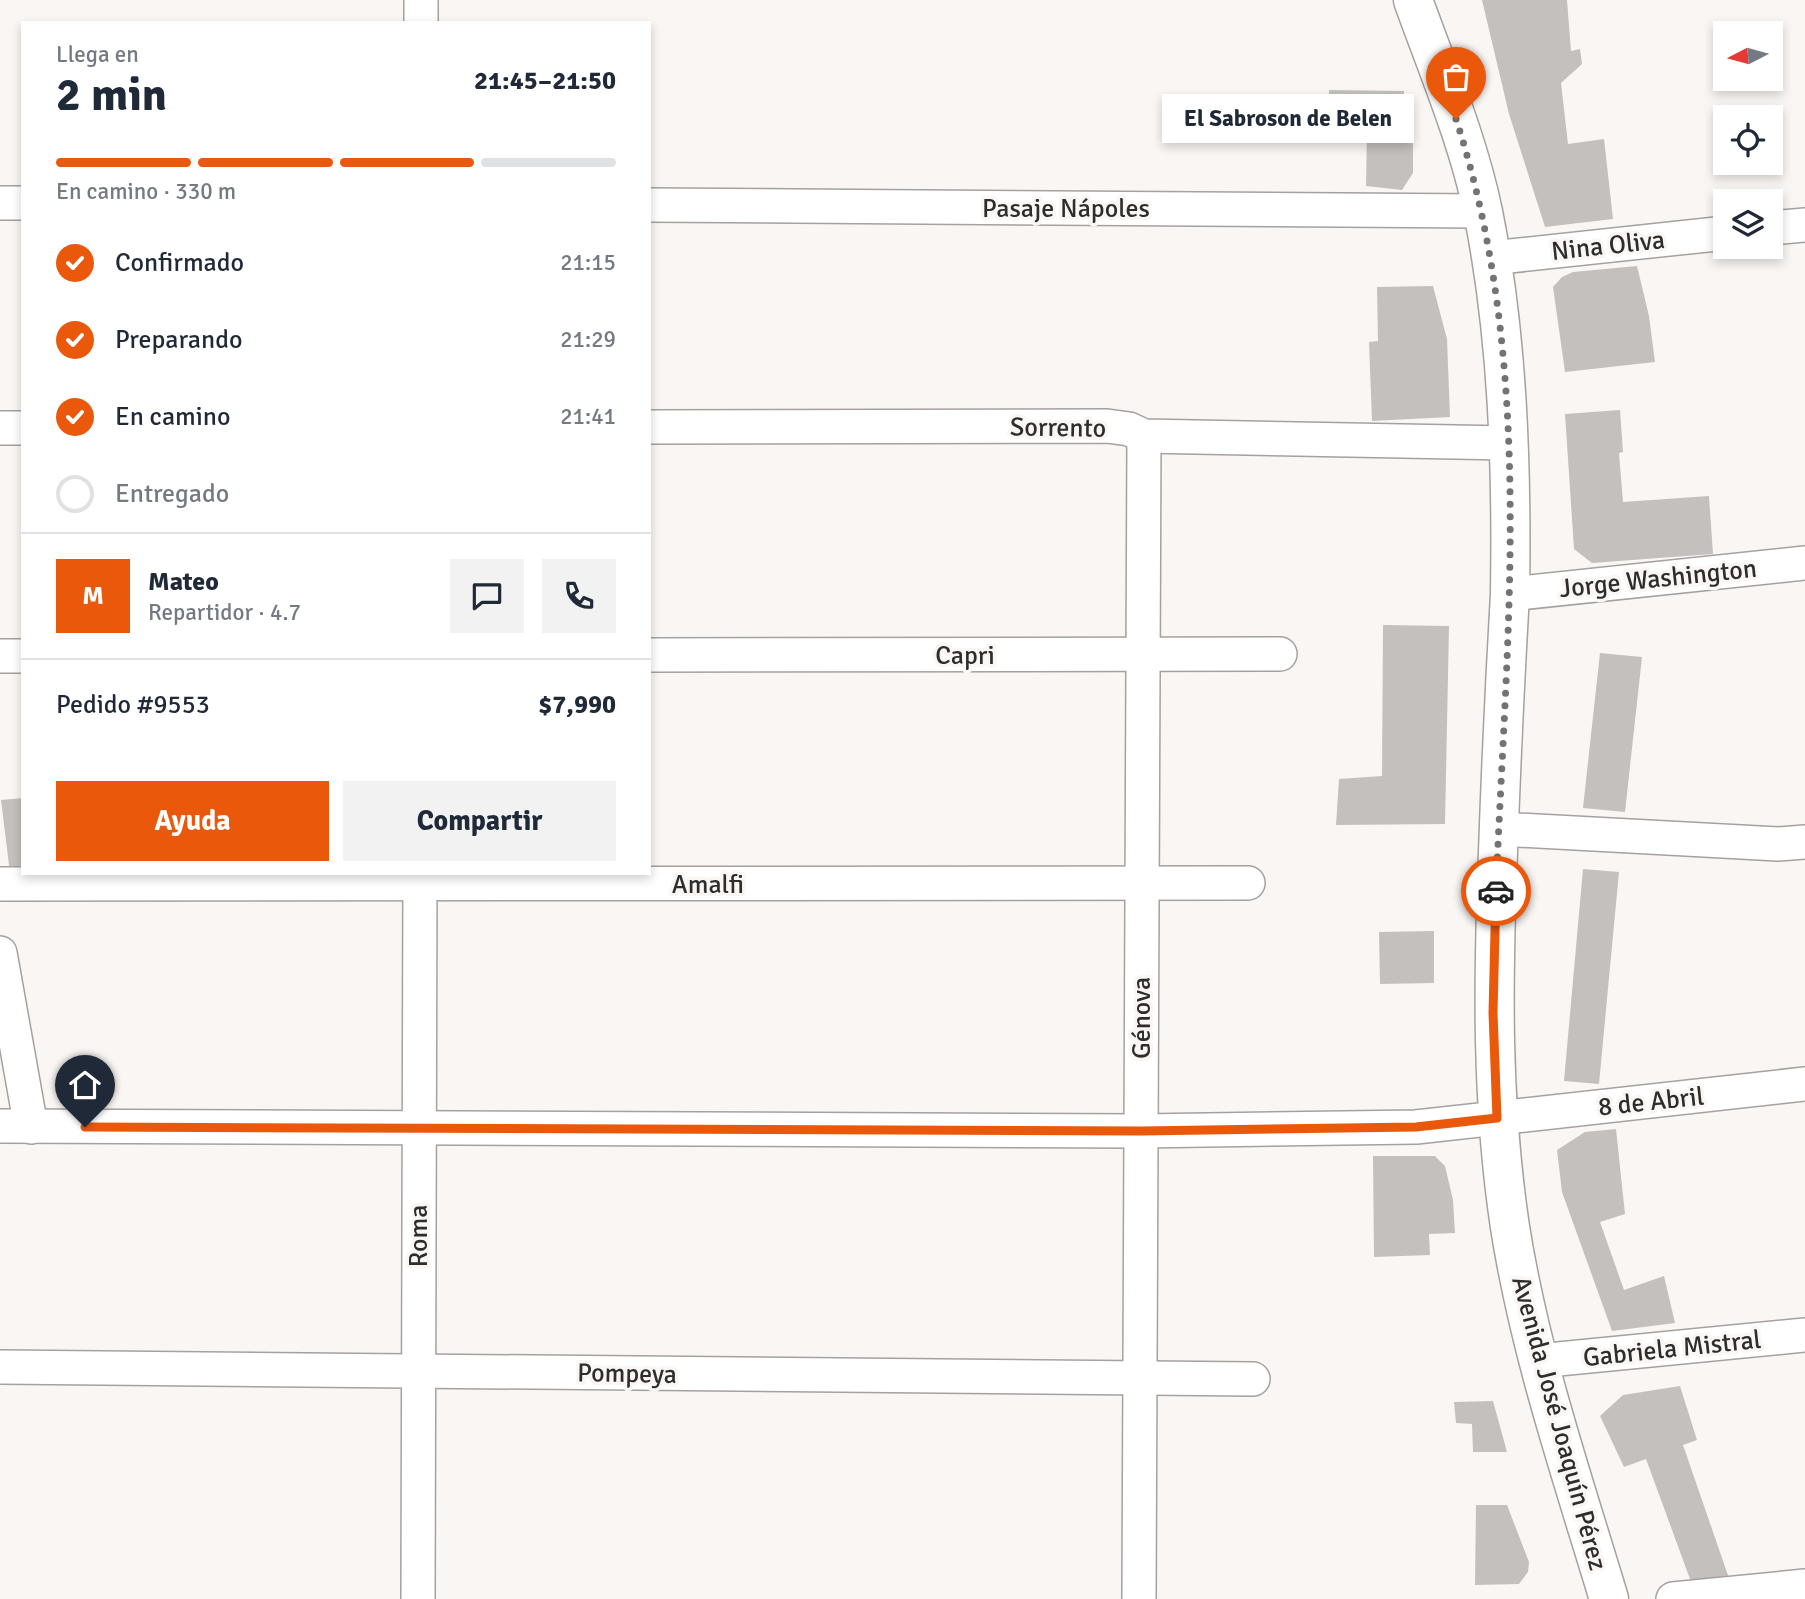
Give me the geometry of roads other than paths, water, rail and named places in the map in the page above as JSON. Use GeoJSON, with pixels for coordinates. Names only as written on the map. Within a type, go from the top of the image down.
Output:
{"type":"FeatureCollection","features":[{"type":"Feature","properties":{"kind":"main road","name":"Avenida José Joaquín Pérez"},"geometry":{"type":"LineString","coordinates":[[1413,0],[1462,137],[1483,211],[1502,349],[1508,443],[1510,594],[1493,1013],[1497,1118],[1510,1226],[1538,1361],[1609,1599]]}},
{"type":"Feature","properties":{"kind":"street"},"geometry":{"type":"LineString","coordinates":[[421,0],[421,21]]}},
{"type":"Feature","properties":{"kind":"street"},"geometry":{"type":"LineString","coordinates":[[0,203],[21,203]]}},
{"type":"Feature","properties":{"kind":"street","name":"Pasaje Nápoles"},"geometry":{"type":"LineString","coordinates":[[651,205],[1483,211]]}},
{"type":"Feature","properties":{"kind":"street"},"geometry":{"type":"LineString","coordinates":[[1783,227],[1805,225]]}},
{"type":"Feature","properties":{"kind":"street","name":"Nina Oliva"},"geometry":{"type":"LineString","coordinates":[[1490,258],[1713,234]]}},
{"type":"Feature","properties":{"kind":"street","name":"Sorrento"},"geometry":{"type":"LineString","coordinates":[[651,427],[1107,426],[1129,429],[1144,436],[1508,443]]}},
{"type":"Feature","properties":{"kind":"street"},"geometry":{"type":"LineString","coordinates":[[0,428],[21,428]]}},
{"type":"Feature","properties":{"kind":"street","name":"Génova"},"geometry":{"type":"LineString","coordinates":[[1139,1599],[1144,436]]}},
{"type":"Feature","properties":{"kind":"street","name":"Jorge Washington"},"geometry":{"type":"LineString","coordinates":[[1510,594],[1805,563]]}},
{"type":"Feature","properties":{"kind":"street","name":"Capri"},"geometry":{"type":"LineString","coordinates":[[651,655],[1280,654]]}},
{"type":"Feature","properties":{"kind":"street"},"geometry":{"type":"LineString","coordinates":[[0,656],[21,656]]}},
{"type":"Feature","properties":{"kind":"street"},"geometry":{"type":"LineString","coordinates":[[1499,829],[1778,844],[1805,842]]}},
{"type":"Feature","properties":{"kind":"street","name":"Amalfi"},"geometry":{"type":"LineString","coordinates":[[0,884],[420,879],[1248,883]]}},
{"type":"Feature","properties":{"kind":"street","name":"Roma"},"geometry":{"type":"LineString","coordinates":[[418,1599],[420,879]]}},
{"type":"Feature","properties":{"kind":"street"},"geometry":{"type":"LineString","coordinates":[[0,953],[15,1127]]}},
{"type":"Feature","properties":{"kind":"street","name":"8 de Abril"},"geometry":{"type":"LineString","coordinates":[[15,1127],[1141,1131],[1416,1127],[1805,1084]]}},
{"type":"Feature","properties":{"kind":"street","name":"Gabriela Mistral"},"geometry":{"type":"LineString","coordinates":[[1538,1361],[1805,1335]]}},
{"type":"Feature","properties":{"kind":"street","name":"Pompeya"},"geometry":{"type":"LineString","coordinates":[[0,1367],[1253,1379]]}},
{"type":"Feature","properties":{"kind":"street"},"geometry":{"type":"LineString","coordinates":[[1673,1599],[1805,1586]]}},
{"type":"Feature","properties":{"kind":"place","name":"El Sabroson de Belen"},"geometry":{"type":"Point","coordinates":[1456,119]}}]}
